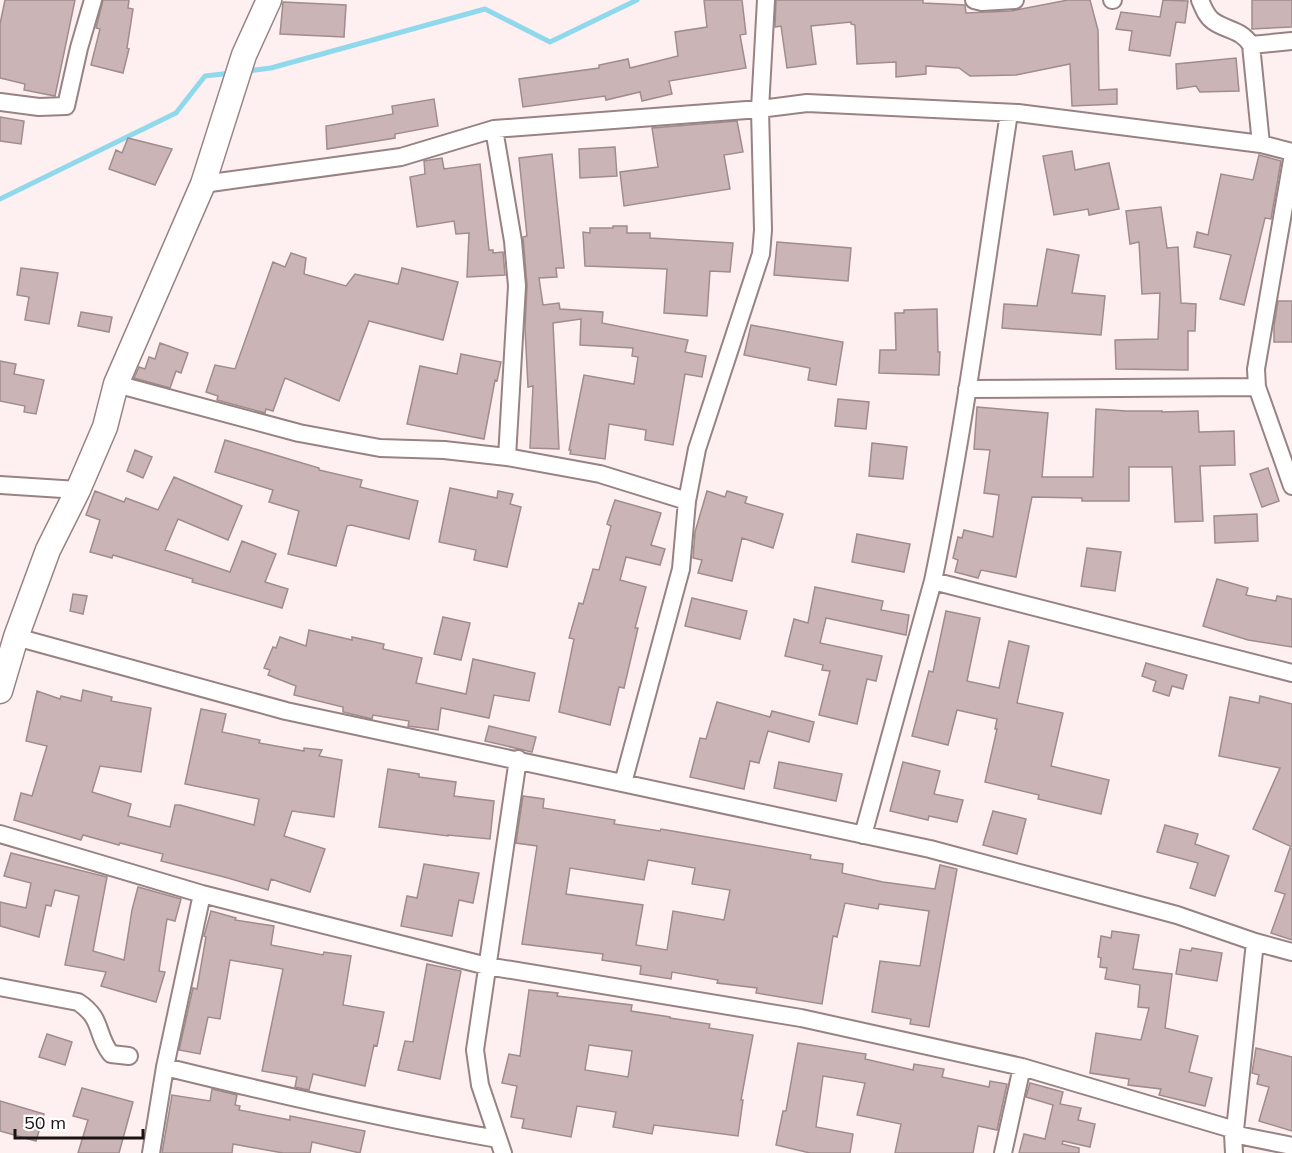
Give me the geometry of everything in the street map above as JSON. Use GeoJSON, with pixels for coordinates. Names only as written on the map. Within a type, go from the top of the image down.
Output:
{"type":"FeatureCollection","features":[{"type":"Feature","properties":{"kind":"main road"},"geometry":{"type":"LineString","coordinates":[[2,680],[48,550],[78,490],[105,427],[116,384],[202,184],[244,55],[269,0]]}},
{"type":"Feature","properties":{"kind":"street"},"geometry":{"type":"LineString","coordinates":[[0,102],[39,107],[66,106],[93,0]]}},
{"type":"Feature","properties":{"kind":"street"},"geometry":{"type":"LineString","coordinates":[[623,783],[681,569],[687,501],[697,449],[761,254],[763,230],[760,109],[766,0]]}},
{"type":"Feature","properties":{"kind":"street"},"geometry":{"type":"LineString","coordinates":[[974,0],[982,2],[1015,0]]}},
{"type":"Feature","properties":{"kind":"street"},"geometry":{"type":"LineString","coordinates":[[1200,0],[1205,12],[1213,21],[1246,36],[1251,45],[1261,144]]}},
{"type":"Feature","properties":{"kind":"street"},"geometry":{"type":"LineString","coordinates":[[1251,45],[1292,41]]}},
{"type":"Feature","properties":{"kind":"street"},"geometry":{"type":"LineString","coordinates":[[202,184],[401,157],[494,129],[760,109],[807,103],[1009,113],[1261,144],[1292,152]]}},
{"type":"Feature","properties":{"kind":"street"},"geometry":{"type":"LineString","coordinates":[[863,835],[933,581],[967,389],[1009,113]]}},
{"type":"Feature","properties":{"kind":"street"},"geometry":{"type":"LineString","coordinates":[[494,129],[513,241],[518,286],[507,457]]}},
{"type":"Feature","properties":{"kind":"street"},"geometry":{"type":"LineString","coordinates":[[1292,160],[1256,369],[1257,387],[1292,486]]}},
{"type":"Feature","properties":{"kind":"street"},"geometry":{"type":"LineString","coordinates":[[116,384],[299,433],[380,448],[444,450],[507,457],[600,474],[687,501]]}},
{"type":"Feature","properties":{"kind":"street"},"geometry":{"type":"LineString","coordinates":[[967,389],[1257,387]]}},
{"type":"Feature","properties":{"kind":"street"},"geometry":{"type":"LineString","coordinates":[[0,485],[78,490]]}},
{"type":"Feature","properties":{"kind":"street"},"geometry":{"type":"LineString","coordinates":[[933,581],[1292,673]]}},
{"type":"Feature","properties":{"kind":"street"},"geometry":{"type":"LineString","coordinates":[[16,637],[286,711],[518,759],[942,852],[1177,915],[1255,942],[1292,952]]}},
{"type":"Feature","properties":{"kind":"street"},"geometry":{"type":"LineString","coordinates":[[500,1146],[480,1085],[475,1050],[518,759]]}},
{"type":"Feature","properties":{"kind":"street"},"geometry":{"type":"LineString","coordinates":[[0,834],[202,894],[487,966],[801,1018],[1022,1067],[1234,1132],[1292,1146]]}},
{"type":"Feature","properties":{"kind":"street"},"geometry":{"type":"LineString","coordinates":[[151,1153],[165,1067],[202,894]]}},
{"type":"Feature","properties":{"kind":"street"},"geometry":{"type":"LineString","coordinates":[[1234,1153],[1234,1132],[1255,942]]}},
{"type":"Feature","properties":{"kind":"street"},"geometry":{"type":"LineString","coordinates":[[0,987],[78,1002],[88,1008],[95,1017],[106,1048],[111,1054],[129,1056]]}},
{"type":"Feature","properties":{"kind":"street"},"geometry":{"type":"LineString","coordinates":[[165,1067],[288,1097],[428,1127],[500,1146]]}},
{"type":"Feature","properties":{"kind":"street"},"geometry":{"type":"LineString","coordinates":[[1003,1153],[1022,1067]]}},
{"type":"Feature","properties":{"kind":"building"},"geometry":{"type":"Polygon","coordinates":[[[5,0],[75,0],[55,96],[24,90],[25,84],[0,78],[0,24],[5,0]]]}},
{"type":"Feature","properties":{"kind":"building"},"geometry":{"type":"Polygon","coordinates":[[[103,0],[129,0],[128,8],[133,9],[127,48],[129,49],[123,73],[91,65],[100,29],[96,28],[103,0]]]}},
{"type":"Feature","properties":{"kind":"building"},"geometry":{"type":"Polygon","coordinates":[[[704,0],[742,0],[746,34],[740,35],[746,68],[669,81],[672,94],[642,101],[640,92],[606,100],[605,96],[523,107],[519,79],[599,68],[599,65],[628,59],[630,68],[678,56],[675,32],[707,27],[704,0]]]}},
{"type":"Feature","properties":{"kind":"building"},"geometry":{"type":"Polygon","coordinates":[[[776,0],[923,0],[923,3],[965,5],[966,13],[1011,11],[1068,0],[1090,0],[1098,30],[1099,90],[1117,89],[1117,104],[1072,106],[1070,64],[1016,75],[970,76],[959,68],[926,66],[926,74],[896,77],[896,62],[857,64],[855,25],[851,22],[811,26],[816,64],[787,68],[781,26],[775,27],[776,0]]]}},
{"type":"Feature","properties":{"kind":"building"},"geometry":{"type":"Polygon","coordinates":[[[1163,0],[1188,1],[1185,23],[1176,22],[1170,56],[1129,50],[1132,31],[1116,29],[1121,12],[1160,17],[1163,0]]]}},
{"type":"Feature","properties":{"kind":"building"},"geometry":{"type":"Polygon","coordinates":[[[1252,0],[1292,0],[1292,27],[1252,29],[1252,0]]]}},
{"type":"Feature","properties":{"kind":"building"},"geometry":{"type":"Polygon","coordinates":[[[283,2],[346,5],[344,37],[280,34],[283,2]]]}},
{"type":"Feature","properties":{"kind":"building"},"geometry":{"type":"Polygon","coordinates":[[[1236,58],[1239,91],[1200,92],[1196,86],[1177,89],[1176,64],[1236,58]]]}},
{"type":"Feature","properties":{"kind":"building"},"geometry":{"type":"Polygon","coordinates":[[[434,99],[438,126],[395,134],[395,138],[327,149],[326,126],[393,114],[392,106],[434,99]]]}},
{"type":"Feature","properties":{"kind":"building"},"geometry":{"type":"Polygon","coordinates":[[[0,117],[24,121],[21,144],[0,141],[0,117]]]}},
{"type":"Feature","properties":{"kind":"building"},"geometry":{"type":"Polygon","coordinates":[[[737,121],[743,152],[724,155],[730,189],[624,206],[620,172],[658,167],[652,128],[737,121]]]}},
{"type":"Feature","properties":{"kind":"building"},"geometry":{"type":"Polygon","coordinates":[[[128,138],[172,149],[155,185],[109,169],[116,150],[122,153],[128,138]]]}},
{"type":"Feature","properties":{"kind":"building"},"geometry":{"type":"Polygon","coordinates":[[[615,147],[617,176],[580,178],[579,149],[615,147]]]}},
{"type":"Feature","properties":{"kind":"building"},"geometry":{"type":"Polygon","coordinates":[[[1072,151],[1075,170],[1109,163],[1119,209],[1089,215],[1088,209],[1054,215],[1043,156],[1072,151]]]}},
{"type":"Feature","properties":{"kind":"building"},"geometry":{"type":"Polygon","coordinates":[[[552,154],[564,268],[556,268],[557,277],[539,278],[543,305],[559,303],[560,309],[603,312],[602,323],[688,340],[685,352],[706,356],[702,377],[685,374],[673,445],[645,440],[646,430],[609,424],[605,459],[570,454],[584,375],[634,384],[638,357],[632,356],[633,348],[580,345],[581,319],[553,323],[559,449],[530,448],[533,386],[528,387],[525,328],[527,285],[523,237],[527,236],[519,158],[552,154]]]}},
{"type":"Feature","properties":{"kind":"building"},"geometry":{"type":"Polygon","coordinates":[[[1259,155],[1281,161],[1271,219],[1265,218],[1244,305],[1220,299],[1231,255],[1194,247],[1197,232],[1208,235],[1221,174],[1253,180],[1259,155]]]}},
{"type":"Feature","properties":{"kind":"building"},"geometry":{"type":"Polygon","coordinates":[[[442,158],[444,169],[480,164],[489,250],[493,250],[493,253],[503,252],[505,275],[467,277],[469,233],[456,234],[454,221],[417,227],[410,177],[425,174],[424,161],[442,158]]]}},
{"type":"Feature","properties":{"kind":"building"},"geometry":{"type":"Polygon","coordinates":[[[1161,207],[1167,248],[1178,247],[1181,303],[1196,304],[1195,331],[1188,331],[1188,370],[1116,369],[1115,340],[1158,339],[1160,293],[1142,294],[1139,242],[1130,244],[1126,211],[1161,207]]]}},
{"type":"Feature","properties":{"kind":"building"},"geometry":{"type":"Polygon","coordinates":[[[613,226],[627,226],[627,233],[650,233],[650,238],[733,243],[730,272],[710,271],[707,316],[664,313],[667,269],[585,266],[583,232],[590,233],[590,228],[613,228],[613,226]]]}},
{"type":"Feature","properties":{"kind":"building"},"geometry":{"type":"Polygon","coordinates":[[[777,242],[851,248],[848,281],[774,275],[777,242]]]}},
{"type":"Feature","properties":{"kind":"building"},"geometry":{"type":"Polygon","coordinates":[[[1047,249],[1079,255],[1072,293],[1105,296],[1101,335],[1002,328],[1004,304],[1037,306],[1047,249]]]}},
{"type":"Feature","properties":{"kind":"building"},"geometry":{"type":"Polygon","coordinates":[[[291,253],[306,258],[304,274],[346,286],[355,274],[398,284],[402,268],[458,282],[443,340],[369,321],[339,401],[285,378],[273,411],[266,409],[265,413],[217,400],[218,396],[206,392],[215,365],[235,369],[273,262],[285,267],[291,253]]]}},
{"type":"Feature","properties":{"kind":"building"},"geometry":{"type":"Polygon","coordinates":[[[21,268],[58,273],[49,324],[25,320],[29,297],[17,295],[21,268]]]}},
{"type":"Feature","properties":{"kind":"building"},"geometry":{"type":"Polygon","coordinates":[[[1278,301],[1292,301],[1292,342],[1274,342],[1278,301]]]}},
{"type":"Feature","properties":{"kind":"building"},"geometry":{"type":"Polygon","coordinates":[[[937,309],[939,375],[879,373],[880,350],[896,350],[895,313],[904,313],[904,310],[937,309]]]}},
{"type":"Feature","properties":{"kind":"building"},"geometry":{"type":"Polygon","coordinates":[[[81,312],[112,317],[109,332],[78,326],[81,312]]]}},
{"type":"Feature","properties":{"kind":"building"},"geometry":{"type":"Polygon","coordinates":[[[751,325],[843,342],[836,385],[808,380],[810,368],[744,355],[751,325]]]}},
{"type":"Feature","properties":{"kind":"building"},"geometry":{"type":"Polygon","coordinates":[[[160,343],[188,353],[181,373],[176,371],[170,388],[134,378],[139,367],[145,369],[149,357],[155,359],[160,343]]]}},
{"type":"Feature","properties":{"kind":"building"},"geometry":{"type":"Polygon","coordinates":[[[461,354],[501,362],[497,381],[495,380],[484,439],[407,424],[420,366],[457,374],[461,354]]]}},
{"type":"Feature","properties":{"kind":"building"},"geometry":{"type":"Polygon","coordinates":[[[0,361],[16,364],[14,374],[44,380],[36,414],[24,412],[25,406],[0,401],[0,361]]]}},
{"type":"Feature","properties":{"kind":"building"},"geometry":{"type":"Polygon","coordinates":[[[838,399],[869,402],[866,429],[835,426],[838,399]]]}},
{"type":"Feature","properties":{"kind":"building"},"geometry":{"type":"Polygon","coordinates":[[[977,407],[1048,413],[1042,477],[1093,477],[1096,409],[1198,411],[1199,432],[1234,431],[1235,465],[1200,466],[1203,521],[1175,522],[1172,467],[1129,467],[1129,501],[1082,501],[1082,498],[1032,497],[1016,577],[981,570],[978,578],[955,572],[958,560],[953,558],[958,537],[962,538],[964,530],[993,537],[999,495],[984,493],[990,450],[974,449],[977,407]]]}},
{"type":"Feature","properties":{"kind":"building"},"geometry":{"type":"Polygon","coordinates":[[[225,440],[319,468],[319,470],[362,480],[360,487],[418,501],[409,539],[351,525],[347,526],[336,566],[288,554],[299,511],[269,502],[273,490],[215,472],[225,440]]]}},
{"type":"Feature","properties":{"kind":"building"},"geometry":{"type":"Polygon","coordinates":[[[872,443],[907,447],[903,479],[869,476],[872,443]]]}},
{"type":"Feature","properties":{"kind":"building"},"geometry":{"type":"Polygon","coordinates":[[[135,450],[152,457],[143,478],[127,471],[135,450]]]}},
{"type":"Feature","properties":{"kind":"building"},"geometry":{"type":"Polygon","coordinates":[[[1268,468],[1279,501],[1262,507],[1250,474],[1268,468]]]}},
{"type":"Feature","properties":{"kind":"building"},"geometry":{"type":"Polygon","coordinates":[[[174,477],[242,506],[228,540],[178,519],[165,550],[230,572],[242,541],[276,554],[265,582],[288,589],[282,608],[192,582],[193,579],[113,555],[112,558],[90,552],[100,520],[86,515],[95,491],[124,502],[126,498],[158,510],[174,477]]]}},
{"type":"Feature","properties":{"kind":"building"},"geometry":{"type":"Polygon","coordinates":[[[450,488],[497,498],[498,491],[513,494],[510,504],[521,507],[507,567],[474,560],[476,550],[439,542],[450,488]]]}},
{"type":"Feature","properties":{"kind":"building"},"geometry":{"type":"Polygon","coordinates":[[[707,491],[725,497],[727,491],[747,497],[745,503],[783,514],[773,548],[742,538],[732,581],[698,573],[702,560],[693,558],[695,532],[707,491]]]}},
{"type":"Feature","properties":{"kind":"building"},"geometry":{"type":"Polygon","coordinates":[[[615,500],[661,513],[651,545],[665,549],[660,565],[626,557],[620,580],[646,587],[635,628],[638,628],[624,688],[619,687],[610,725],[559,712],[574,639],[569,638],[579,603],[583,604],[593,569],[599,570],[611,526],[607,524],[615,500]]]}},
{"type":"Feature","properties":{"kind":"building"},"geometry":{"type":"Polygon","coordinates":[[[1257,514],[1258,541],[1215,543],[1214,516],[1257,514]]]}},
{"type":"Feature","properties":{"kind":"building"},"geometry":{"type":"Polygon","coordinates":[[[857,534],[910,544],[904,572],[852,562],[857,534]]]}},
{"type":"Feature","properties":{"kind":"building"},"geometry":{"type":"Polygon","coordinates":[[[1087,548],[1121,552],[1115,591],[1081,586],[1087,548]]]}},
{"type":"Feature","properties":{"kind":"building"},"geometry":{"type":"Polygon","coordinates":[[[1217,579],[1248,588],[1246,595],[1276,601],[1277,596],[1292,599],[1292,647],[1248,640],[1203,626],[1217,579]]]}},
{"type":"Feature","properties":{"kind":"building"},"geometry":{"type":"Polygon","coordinates":[[[815,587],[883,601],[881,610],[909,615],[906,635],[826,618],[820,643],[882,656],[876,681],[867,679],[857,724],[819,715],[830,671],[822,670],[823,665],[785,656],[794,619],[808,623],[815,587]]]}},
{"type":"Feature","properties":{"kind":"building"},"geometry":{"type":"Polygon","coordinates":[[[73,594],[87,596],[83,614],[70,611],[73,594]]]}},
{"type":"Feature","properties":{"kind":"building"},"geometry":{"type":"Polygon","coordinates":[[[692,598],[747,611],[740,639],[685,626],[692,598]]]}},
{"type":"Feature","properties":{"kind":"building"},"geometry":{"type":"Polygon","coordinates":[[[946,611],[980,618],[967,681],[999,688],[1009,641],[1029,646],[1017,703],[1063,713],[1051,766],[1109,780],[1101,814],[1038,799],[1039,795],[985,782],[997,729],[995,729],[997,719],[957,710],[948,745],[912,736],[929,671],[933,672],[946,611]]]}},
{"type":"Feature","properties":{"kind":"building"},"geometry":{"type":"Polygon","coordinates":[[[443,617],[470,623],[461,660],[434,654],[443,617]]]}},
{"type":"Feature","properties":{"kind":"building"},"geometry":{"type":"Polygon","coordinates":[[[309,630],[352,640],[352,637],[384,644],[383,649],[422,658],[416,683],[466,694],[473,659],[535,673],[529,701],[494,695],[489,718],[441,708],[438,730],[408,726],[409,721],[373,715],[372,719],[343,712],[343,707],[294,695],[296,686],[268,675],[270,670],[264,668],[280,637],[306,646],[309,630]]]}},
{"type":"Feature","properties":{"kind":"building"},"geometry":{"type":"Polygon","coordinates":[[[1146,663],[1187,675],[1183,689],[1172,686],[1169,696],[1153,691],[1156,681],[1142,676],[1146,663]]]}},
{"type":"Feature","properties":{"kind":"building"},"geometry":{"type":"Polygon","coordinates":[[[83,690],[112,697],[111,701],[151,708],[141,772],[100,766],[92,792],[131,804],[128,816],[170,827],[175,805],[180,805],[254,825],[259,799],[185,784],[201,709],[226,714],[222,732],[260,740],[259,743],[304,751],[304,748],[322,750],[319,756],[342,760],[334,817],[292,811],[284,836],[325,849],[310,892],[271,879],[268,890],[161,861],[163,854],[83,835],[81,840],[14,820],[21,793],[32,796],[47,746],[26,741],[37,691],[60,699],[61,696],[81,701],[83,690]]]}},
{"type":"Feature","properties":{"kind":"building"},"geometry":{"type":"Polygon","coordinates":[[[1260,696],[1292,704],[1292,847],[1253,829],[1280,768],[1219,756],[1230,697],[1259,703],[1260,696]]]}},
{"type":"Feature","properties":{"kind":"building"},"geometry":{"type":"Polygon","coordinates":[[[717,702],[770,717],[772,711],[814,722],[809,742],[768,731],[759,763],[750,761],[744,789],[690,777],[700,738],[706,739],[717,702]]]}},
{"type":"Feature","properties":{"kind":"building"},"geometry":{"type":"Polygon","coordinates":[[[489,726],[536,737],[532,752],[485,741],[489,726]]]}},
{"type":"Feature","properties":{"kind":"building"},"geometry":{"type":"Polygon","coordinates":[[[779,762],[842,774],[836,801],[774,788],[779,762]]]}},
{"type":"Feature","properties":{"kind":"building"},"geometry":{"type":"Polygon","coordinates":[[[903,762],[940,771],[934,794],[963,800],[957,822],[929,816],[928,820],[890,811],[903,762]]]}},
{"type":"Feature","properties":{"kind":"building"},"geometry":{"type":"Polygon","coordinates":[[[388,769],[419,774],[419,777],[456,782],[454,796],[494,801],[490,839],[379,827],[388,769]]]}},
{"type":"Feature","properties":{"kind":"building"},"geometry":{"type":"Polygon","coordinates":[[[523,796],[544,799],[543,808],[615,820],[614,824],[660,831],[661,829],[811,855],[810,859],[843,864],[842,873],[883,882],[935,889],[940,865],[957,869],[929,1027],[910,1024],[911,1019],[872,1012],[880,961],[920,966],[929,911],[879,904],[878,909],[845,903],[837,937],[833,936],[822,1004],[756,993],[757,988],[717,983],[718,980],[672,972],[671,979],[640,974],[641,966],[602,960],[603,954],[522,944],[537,846],[516,843],[523,796]],[[648,860],[644,880],[570,868],[566,894],[643,905],[636,945],[667,950],[673,911],[724,920],[730,890],[692,884],[695,868],[648,860]]]}},
{"type":"Feature","properties":{"kind":"building"},"geometry":{"type":"Polygon","coordinates":[[[993,811],[1026,819],[1017,854],[983,845],[993,811]]]}},
{"type":"Feature","properties":{"kind":"building"},"geometry":{"type":"Polygon","coordinates":[[[1165,825],[1198,834],[1195,844],[1229,856],[1215,896],[1190,888],[1198,863],[1157,852],[1165,825]]]}},
{"type":"Feature","properties":{"kind":"building"},"geometry":{"type":"Polygon","coordinates":[[[1290,848],[1292,849],[1292,940],[1271,933],[1285,894],[1275,891],[1290,848]]]}},
{"type":"Feature","properties":{"kind":"building"},"geometry":{"type":"Polygon","coordinates":[[[11,853],[107,877],[93,951],[124,960],[138,887],[181,899],[175,921],[167,919],[159,971],[165,972],[156,1002],[101,986],[106,972],[65,965],[79,896],[55,890],[51,906],[46,905],[39,937],[0,926],[0,902],[26,908],[31,883],[4,876],[11,853]]]}},
{"type":"Feature","properties":{"kind":"building"},"geometry":{"type":"Polygon","coordinates":[[[424,864],[479,873],[473,903],[459,900],[452,936],[401,926],[407,896],[417,898],[424,864]]]}},
{"type":"Feature","properties":{"kind":"building"},"geometry":{"type":"Polygon","coordinates":[[[211,911],[236,918],[235,920],[274,926],[271,945],[323,955],[324,952],[351,956],[343,1005],[384,1012],[365,1086],[313,1074],[309,1090],[295,1087],[297,1077],[262,1071],[283,969],[230,960],[220,1019],[208,1017],[200,1054],[179,1050],[193,988],[197,989],[206,937],[204,936],[211,911]]]}},
{"type":"Feature","properties":{"kind":"building"},"geometry":{"type":"Polygon","coordinates":[[[1112,931],[1139,935],[1133,969],[1172,974],[1165,1028],[1198,1036],[1189,1072],[1212,1078],[1205,1106],[1159,1095],[1161,1089],[1128,1085],[1129,1079],[1090,1073],[1096,1033],[1141,1040],[1149,1008],[1138,1007],[1140,985],[1105,979],[1107,968],[1100,967],[1101,958],[1098,957],[1101,936],[1111,938],[1112,931]]]}},
{"type":"Feature","properties":{"kind":"building"},"geometry":{"type":"Polygon","coordinates":[[[1192,948],[1222,953],[1217,981],[1176,974],[1180,949],[1191,951],[1192,948]]]}},
{"type":"Feature","properties":{"kind":"building"},"geometry":{"type":"Polygon","coordinates":[[[427,964],[461,971],[440,1079],[398,1070],[405,1041],[413,1042],[427,964]]]}},
{"type":"Feature","properties":{"kind":"building"},"geometry":{"type":"Polygon","coordinates":[[[529,990],[558,993],[557,996],[632,1005],[631,1011],[710,1024],[709,1028],[753,1035],[741,1100],[743,1100],[738,1136],[654,1125],[652,1134],[613,1127],[616,1112],[577,1106],[571,1137],[522,1128],[524,1119],[511,1117],[517,1086],[502,1083],[509,1054],[520,1056],[529,990]],[[589,1045],[585,1070],[628,1077],[632,1051],[589,1045]]]}},
{"type":"Feature","properties":{"kind":"building"},"geometry":{"type":"Polygon","coordinates":[[[47,1034],[72,1042],[65,1065],[39,1057],[47,1034]]]}},
{"type":"Feature","properties":{"kind":"building"},"geometry":{"type":"Polygon","coordinates":[[[798,1043],[866,1054],[865,1059],[913,1070],[914,1064],[944,1069],[942,1077],[989,1087],[990,1081],[1007,1084],[997,1130],[978,1126],[973,1153],[895,1153],[901,1124],[857,1115],[865,1083],[823,1076],[816,1127],[853,1134],[850,1153],[810,1153],[776,1145],[783,1111],[786,1111],[798,1043]]]}},
{"type":"Feature","properties":{"kind":"building"},"geometry":{"type":"Polygon","coordinates":[[[1256,1048],[1292,1057],[1292,1131],[1259,1121],[1269,1087],[1257,1084],[1259,1075],[1252,1073],[1256,1048]]]}},
{"type":"Feature","properties":{"kind":"building"},"geometry":{"type":"Polygon","coordinates":[[[1030,1083],[1063,1092],[1060,1104],[1081,1108],[1078,1120],[1095,1124],[1090,1147],[1063,1141],[1062,1144],[1079,1148],[1079,1153],[1019,1153],[1024,1134],[1045,1139],[1053,1105],[1026,1097],[1030,1083]]]}},
{"type":"Feature","properties":{"kind":"building"},"geometry":{"type":"Polygon","coordinates":[[[82,1088],[133,1102],[119,1153],[78,1153],[88,1120],[73,1116],[82,1088]]]}},
{"type":"Feature","properties":{"kind":"building"},"geometry":{"type":"Polygon","coordinates":[[[212,1089],[237,1095],[235,1105],[240,1106],[239,1110],[290,1120],[290,1116],[365,1131],[360,1153],[312,1142],[310,1153],[283,1153],[233,1144],[232,1153],[162,1153],[172,1095],[210,1101],[212,1089]]]}},
{"type":"Feature","properties":{"kind":"building"},"geometry":{"type":"Polygon","coordinates":[[[0,1101],[44,1114],[36,1141],[0,1131],[0,1101]]]}},
{"type":"Feature","properties":{"kind":"waterway"},"geometry":{"type":"LineString","coordinates":[[247,71],[271,68],[485,9],[550,42],[637,0]]}},
{"type":"Feature","properties":{"kind":"waterway"},"geometry":{"type":"LineString","coordinates":[[0,199],[176,113],[205,76],[232,73]]}}]}
